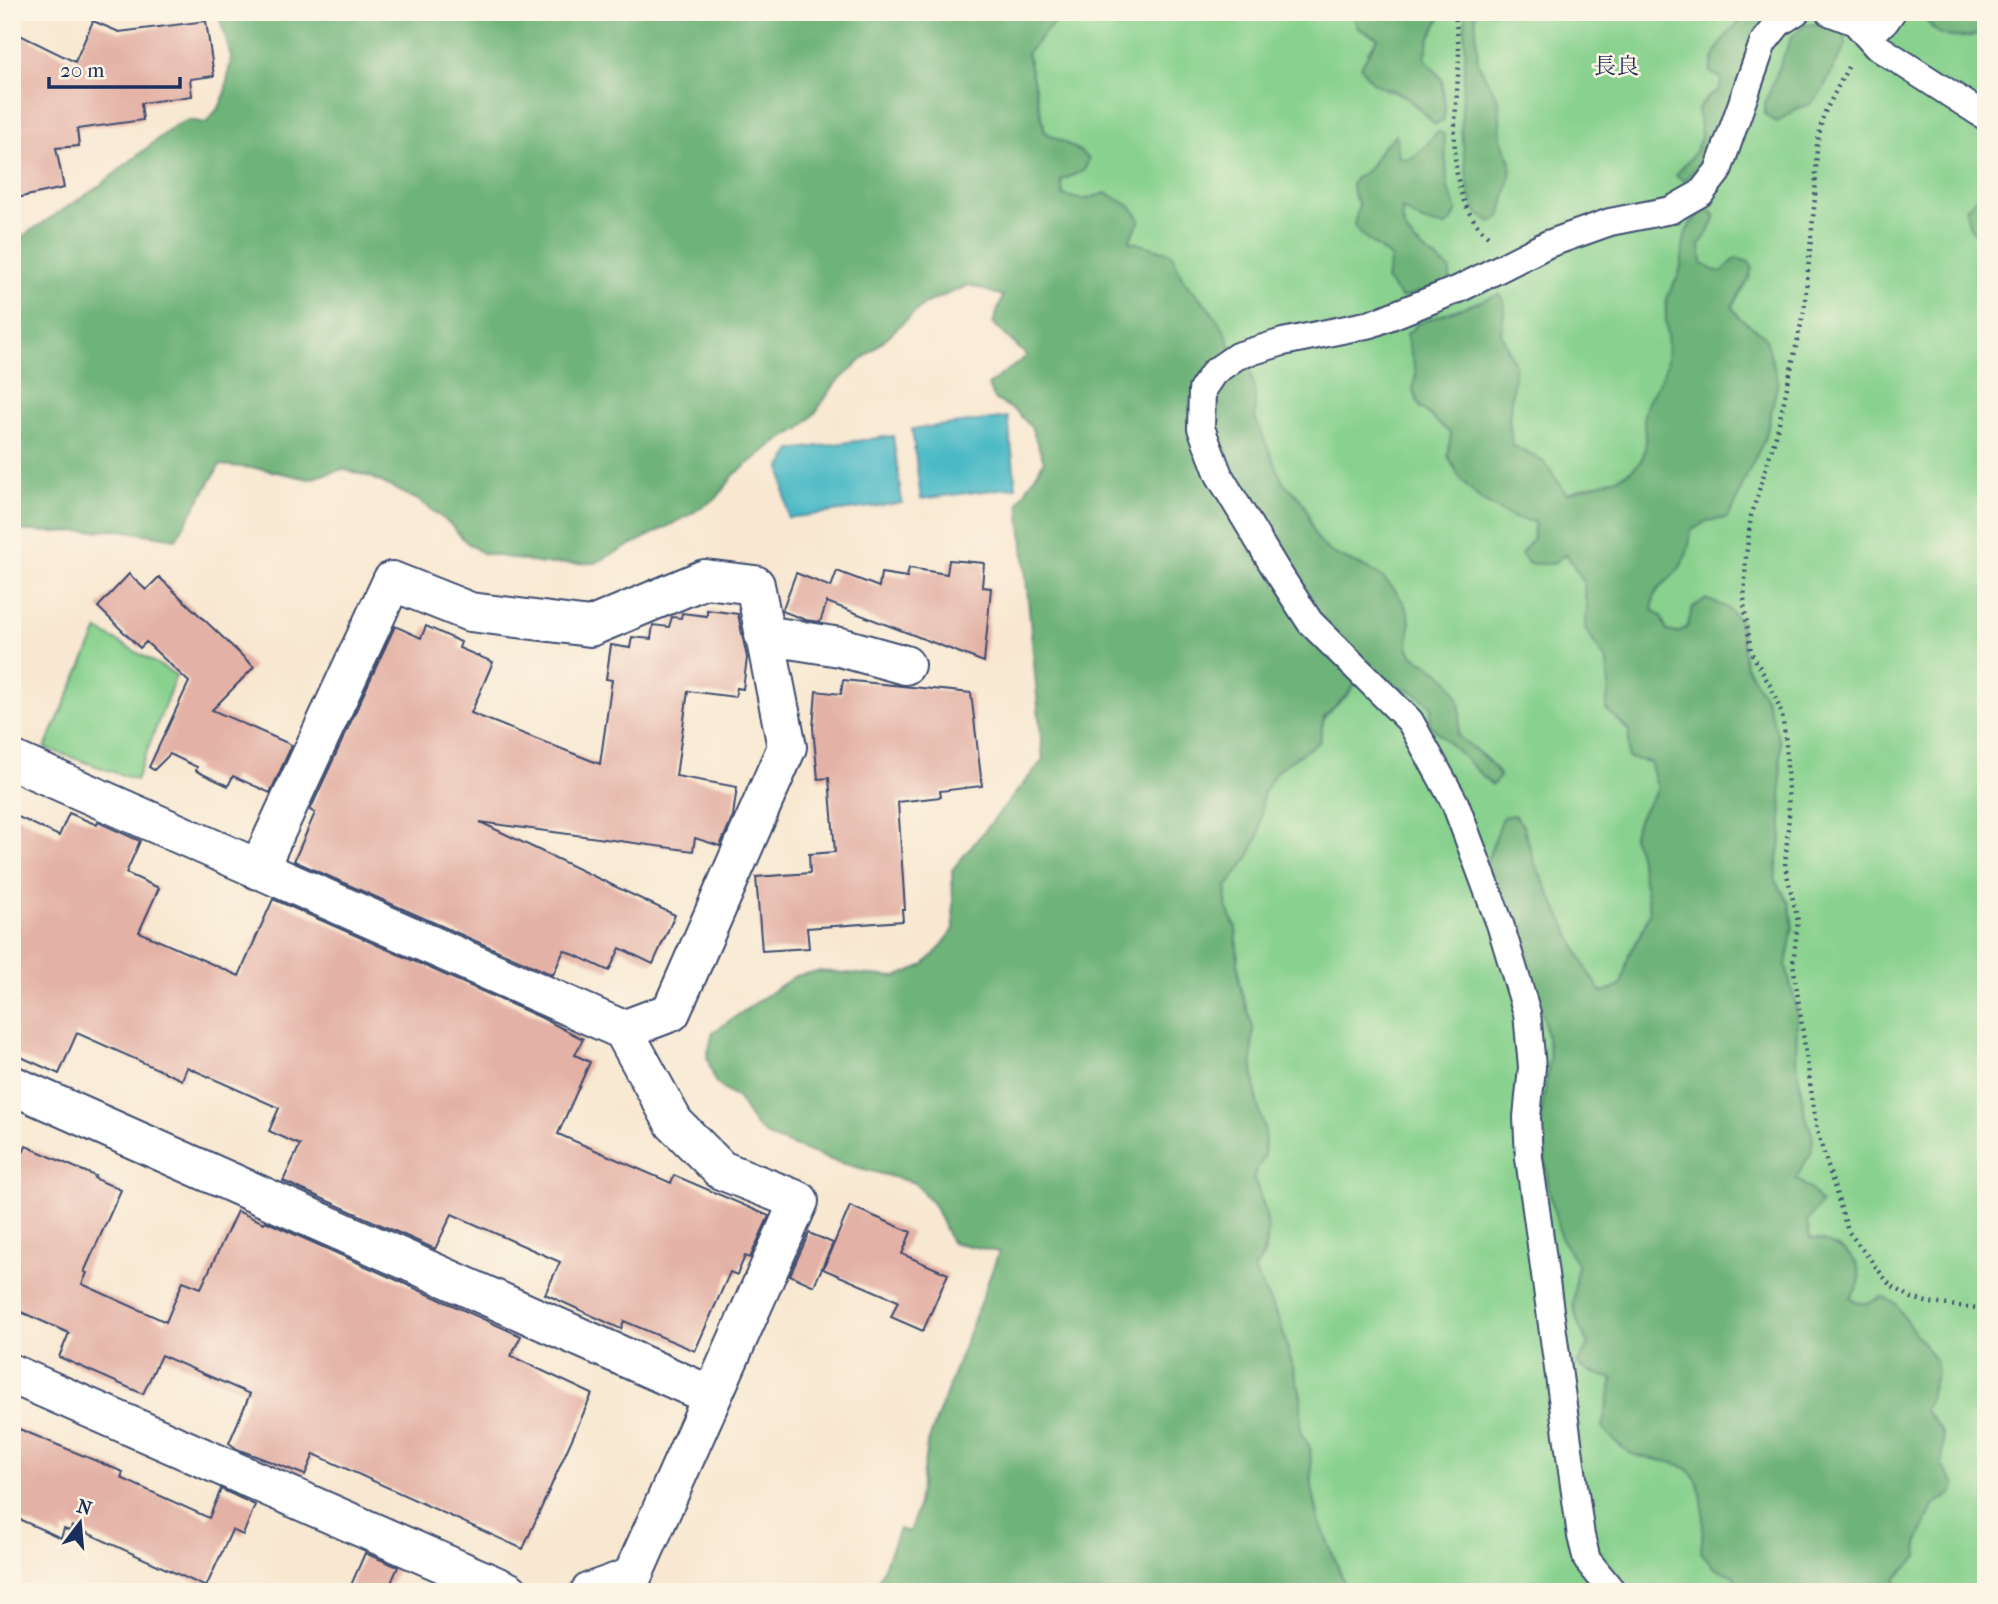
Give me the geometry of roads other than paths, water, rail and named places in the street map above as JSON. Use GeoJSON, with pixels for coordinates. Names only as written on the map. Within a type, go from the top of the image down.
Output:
{"type":"FeatureCollection","features":[{"type":"Feature","properties":{"kind":"street"},"geometry":{"type":"LineString","coordinates":[[258,870],[392,581],[470,612],[590,627],[705,579],[755,586],[787,747],[671,1012],[623,1030]]}},
{"type":"Feature","properties":{"kind":"street"},"geometry":{"type":"LineString","coordinates":[[764,635],[840,648],[905,665]]}},
{"type":"Feature","properties":{"kind":"street"},"geometry":{"type":"LineString","coordinates":[[12,760],[623,1030],[674,1123],[721,1170],[799,1201],[632,1577],[590,1592]]}},
{"type":"Feature","properties":{"kind":"street"},"geometry":{"type":"LineString","coordinates":[[12,1085],[712,1396]]}},
{"type":"Feature","properties":{"kind":"street"},"geometry":{"type":"LineString","coordinates":[[12,1374],[509,1592]]}},
{"type":"Feature","properties":{"kind":"lane"},"geometry":{"type":"LineString","coordinates":[[1613,1592],[1587,1560],[1581,1536],[1529,1158],[1527,1117],[1532,1067],[1527,1013],[1500,924],[1455,803],[1410,721],[1310,622],[1219,475],[1201,428],[1202,390],[1214,372],[1237,356],[1283,342],[1371,324],[1459,289],[1548,244],[1610,222],[1671,210],[1701,193],[1718,171],[1763,43],[1779,23],[1796,12]]}},
{"type":"Feature","properties":{"kind":"lane"},"geometry":{"type":"LineString","coordinates":[[1829,12],[1855,22],[1875,46],[1986,117]]}},
{"type":"Feature","properties":{"kind":"lane"},"geometry":{"type":"LineString","coordinates":[[1866,35],[1885,22],[1892,12]]}},
{"type":"Feature","properties":{"kind":"water"},"geometry":{"type":"Polygon","coordinates":[[[1008,417],[1016,487],[921,499],[912,429],[1008,417]]]}},
{"type":"Feature","properties":{"kind":"water"},"geometry":{"type":"Polygon","coordinates":[[[893,436],[902,503],[788,518],[781,467],[792,450],[893,436]]]}},
{"type":"Feature","properties":{"kind":"district","name":"長良"},"geometry":{"type":"Point","coordinates":[1616,66]}}]}
